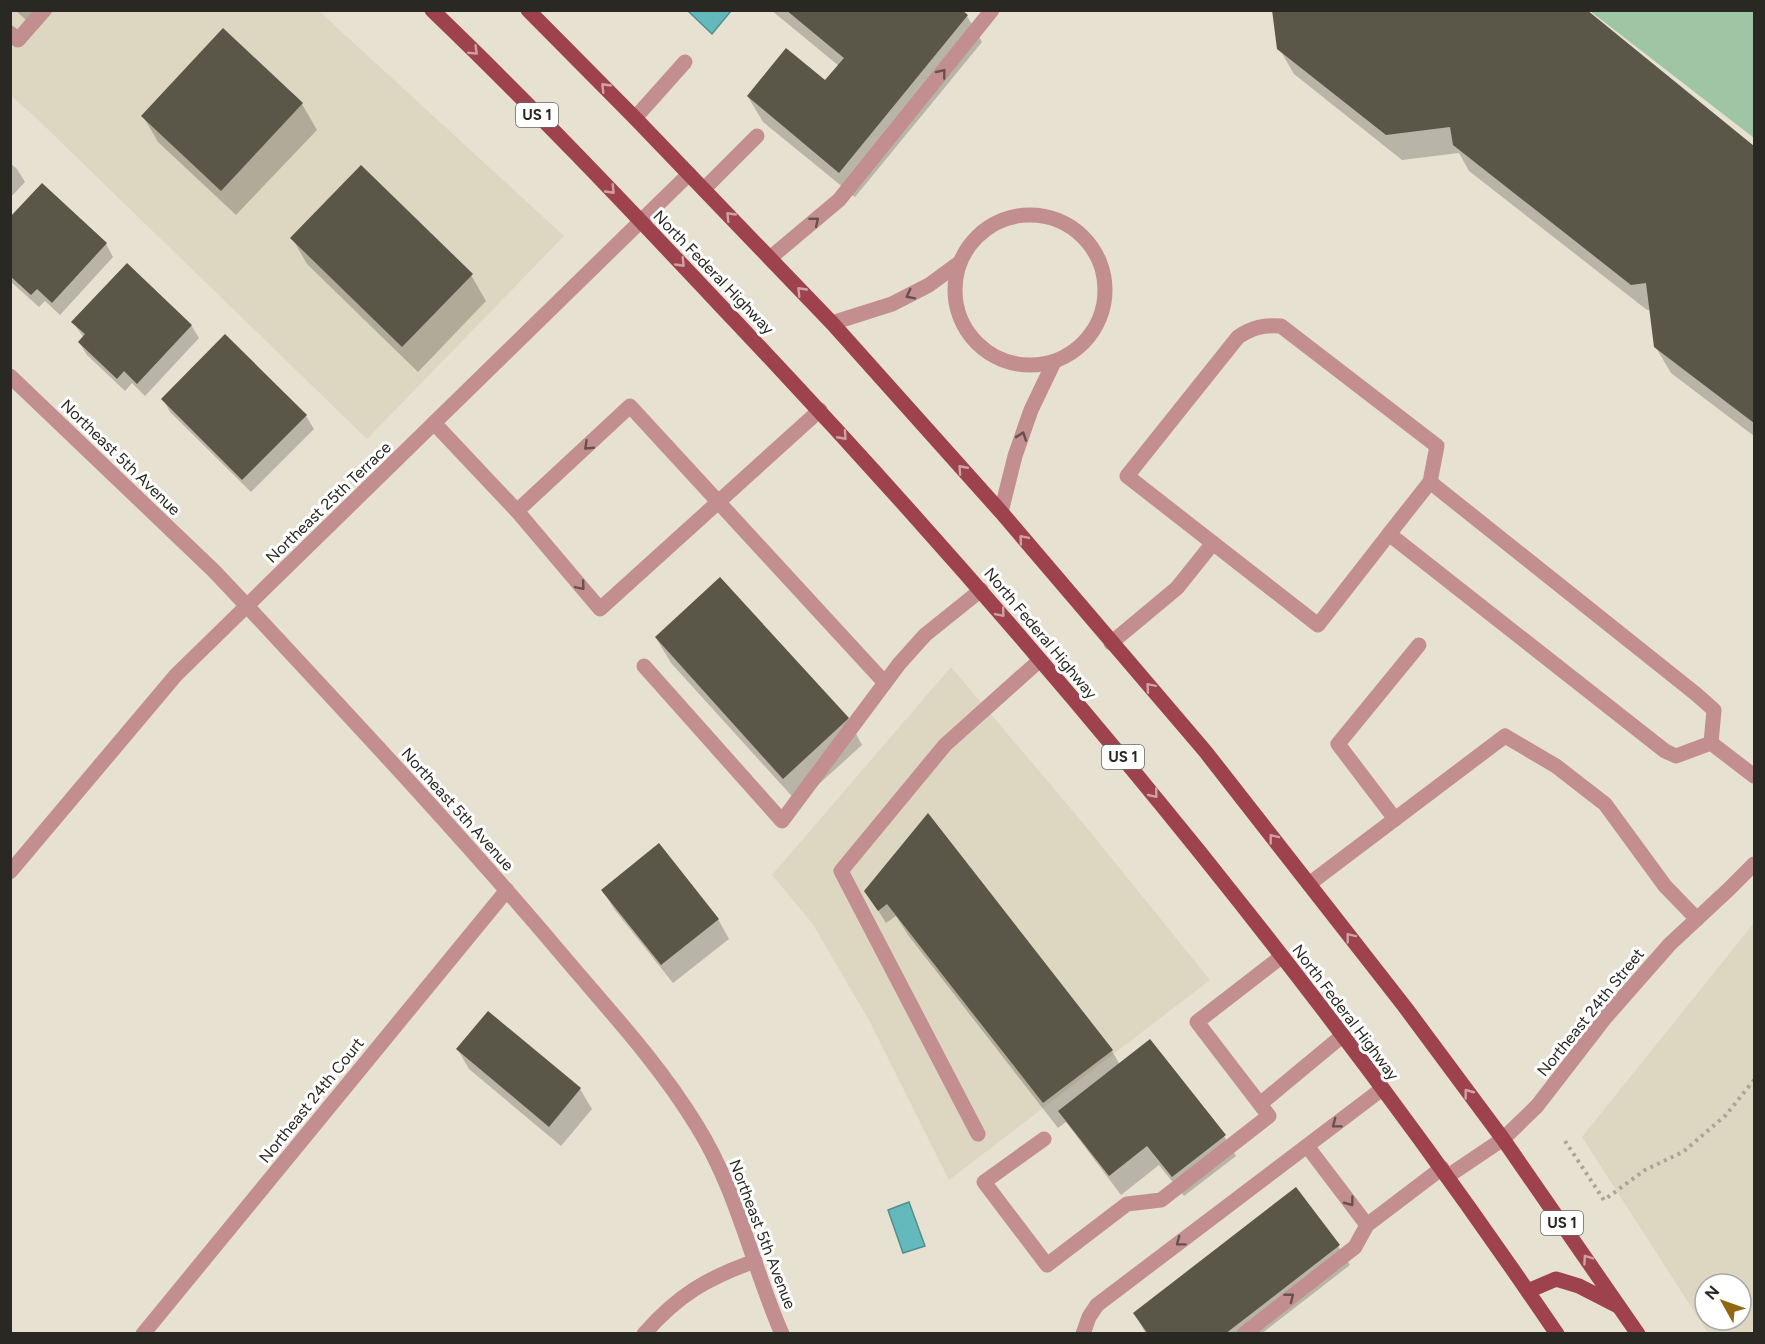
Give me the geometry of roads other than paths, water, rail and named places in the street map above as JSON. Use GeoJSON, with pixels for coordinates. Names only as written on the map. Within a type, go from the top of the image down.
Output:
{"type":"FeatureCollection","features":[{"type":"Feature","properties":{"kind":"main road","name":"North Federal Highway"},"geometry":{"type":"LineString","coordinates":[[432,10],[641,221],[820,410],[981,590],[1149,787],[1445,1172],[1557,1334]]}},
{"type":"Feature","properties":{"kind":"main road","name":"US 1"},"geometry":{"type":"LineString","coordinates":[[528,10],[832,323],[1001,512],[1205,751],[1405,1007],[1503,1139],[1638,1334]]}},
{"type":"Feature","properties":{"kind":"main road"},"geometry":{"type":"LineString","coordinates":[[1528,1291],[1556,1279],[1579,1286],[1620,1307]]}},
{"type":"Feature","properties":{"kind":"street"},"geometry":{"type":"LineString","coordinates":[[10,33],[18,40],[44,10]]}},
{"type":"Feature","properties":{"kind":"street"},"geometry":{"type":"LineString","coordinates":[[770,258],[839,200],[992,10]]}},
{"type":"Feature","properties":{"kind":"street"},"geometry":{"type":"LineString","coordinates":[[635,118],[686,62]]}},
{"type":"Feature","properties":{"kind":"street"},"geometry":{"type":"LineString","coordinates":[[704,189],[757,136]]}},
{"type":"Feature","properties":{"kind":"street","name":"Northeast 25th Terrace"},"geometry":{"type":"LineString","coordinates":[[10,872],[177,675],[689,174]]}},
{"type":"Feature","properties":{"kind":"street"},"geometry":{"type":"LineString","coordinates":[[1031,215],[1053,218],[1074,229],[1090,245],[1101,266],[1105,290],[1101,313],[1091,334],[1074,351],[1054,362],[1029,366],[1006,362],[984,351],[967,333],[957,311],[954,287],[959,263],[971,243],[987,228],[1008,218],[1031,215]]}},
{"type":"Feature","properties":{"kind":"street"},"geometry":{"type":"LineString","coordinates":[[832,323],[892,304],[928,285],[959,263]]}},
{"type":"Feature","properties":{"kind":"street"},"geometry":{"type":"LineString","coordinates":[[1264,325],[1281,326],[1437,446],[1430,482],[1318,626],[1127,476],[1238,337],[1250,329],[1264,325]]}},
{"type":"Feature","properties":{"kind":"street"},"geometry":{"type":"LineString","coordinates":[[1001,512],[1024,428],[1054,362]]}},
{"type":"Feature","properties":{"kind":"street","name":"Northeast 5th Avenue"},"geometry":{"type":"LineString","coordinates":[[10,376],[214,571],[247,606],[507,890],[661,1071],[699,1128],[729,1188],[767,1299],[782,1334]]}},
{"type":"Feature","properties":{"kind":"street"},"geometry":{"type":"LineString","coordinates":[[517,511],[630,406],[885,682]]}},
{"type":"Feature","properties":{"kind":"street"},"geometry":{"type":"LineString","coordinates":[[434,423],[517,511],[600,609],[820,410]]}},
{"type":"Feature","properties":{"kind":"street"},"geometry":{"type":"LineString","coordinates":[[1430,482],[1714,710],[1712,743]]}},
{"type":"Feature","properties":{"kind":"street"},"geometry":{"type":"LineString","coordinates":[[1389,534],[1665,751],[1676,756],[1712,743]]}},
{"type":"Feature","properties":{"kind":"street"},"geometry":{"type":"LineString","coordinates":[[1111,643],[1177,588],[1213,543]]}},
{"type":"Feature","properties":{"kind":"street"},"geometry":{"type":"LineString","coordinates":[[644,666],[782,821],[885,682],[925,635],[981,590]]}},
{"type":"Feature","properties":{"kind":"street"},"geometry":{"type":"LineString","coordinates":[[1395,819],[1338,744],[1419,645]]}},
{"type":"Feature","properties":{"kind":"street"},"geometry":{"type":"LineString","coordinates":[[978,1134],[841,871],[945,745],[1040,660]]}},
{"type":"Feature","properties":{"kind":"street"},"geometry":{"type":"LineString","coordinates":[[1309,884],[1505,736],[1556,766],[1605,804],[1665,886],[1697,919]]}},
{"type":"Feature","properties":{"kind":"street"},"geometry":{"type":"LineString","coordinates":[[1712,743],[1755,776]]}},
{"type":"Feature","properties":{"kind":"street","name":"Northeast 24th Street"},"geometry":{"type":"LineString","coordinates":[[1244,1334],[1355,1246],[1367,1225],[1445,1172],[1503,1139],[1537,1106],[1605,1018],[1670,944],[1755,864]]}},
{"type":"Feature","properties":{"kind":"street","name":"Northeast 24th Court"},"geometry":{"type":"LineString","coordinates":[[143,1334],[507,890]]}},
{"type":"Feature","properties":{"kind":"street"},"geometry":{"type":"LineString","coordinates":[[1044,1139],[984,1182],[1047,1265],[1127,1204],[1161,1200],[1269,1116],[1197,1022],[1281,957]]}},
{"type":"Feature","properties":{"kind":"street"},"geometry":{"type":"LineString","coordinates":[[1260,1104],[1342,1036]]}},
{"type":"Feature","properties":{"kind":"street"},"geometry":{"type":"LineString","coordinates":[[1083,1334],[1089,1317],[1097,1305],[1382,1089]]}},
{"type":"Feature","properties":{"kind":"street"},"geometry":{"type":"LineString","coordinates":[[1307,1146],[1367,1225]]}},
{"type":"Feature","properties":{"kind":"street"},"geometry":{"type":"LineString","coordinates":[[644,1334],[673,1304],[698,1286],[725,1271],[755,1261]]}},
{"type":"Feature","properties":{"kind":"water"},"geometry":{"type":"Polygon","coordinates":[[[688,11],[731,11],[712,34],[688,11]]]}},
{"type":"Feature","properties":{"kind":"water"},"geometry":{"type":"Polygon","coordinates":[[[909,1202],[925,1246],[903,1253],[888,1210],[909,1202]]]}}]}
